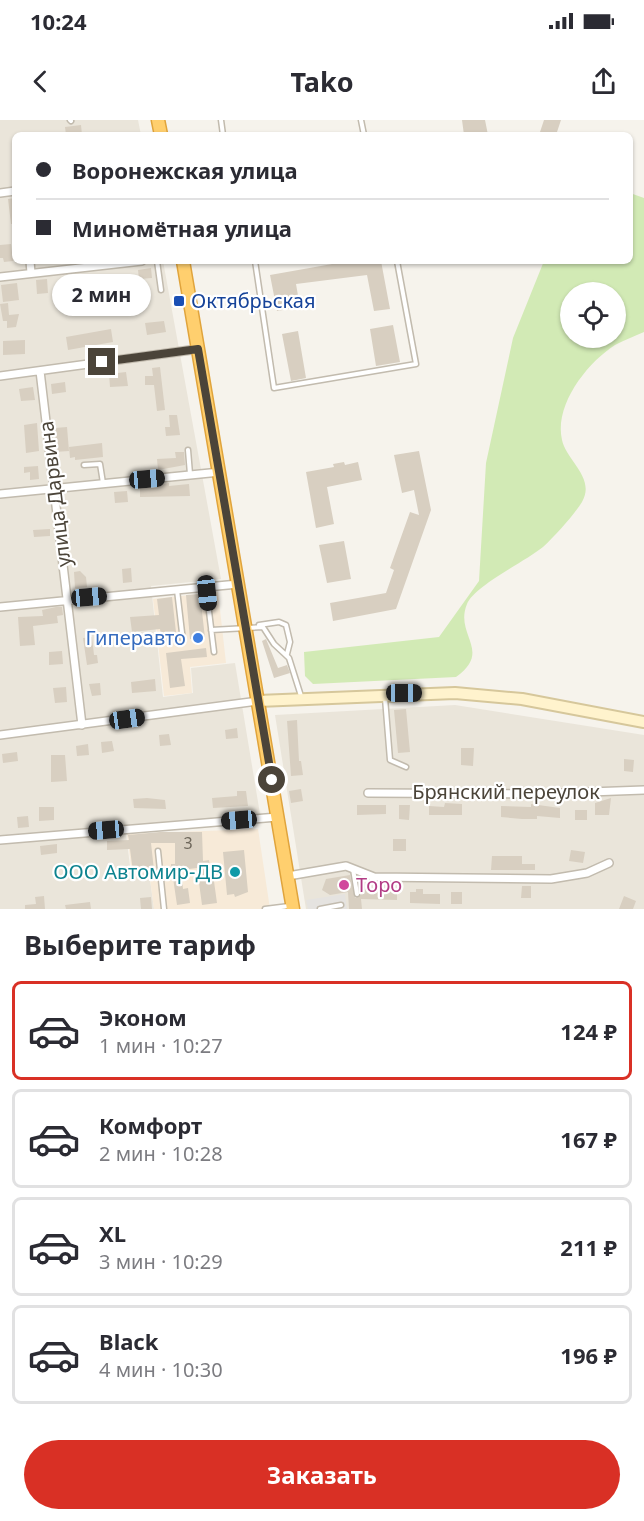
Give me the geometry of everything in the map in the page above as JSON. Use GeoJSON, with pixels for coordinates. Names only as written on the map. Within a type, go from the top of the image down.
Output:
{"type":"FeatureCollection","features":[{"type":"Feature","properties":{"kind":"highway"},"geometry":{"type":"LineString","coordinates":[[184,264],[238,584],[252,626],[258,701],[293,907]]}},
{"type":"Feature","properties":{"kind":"main road"},"geometry":{"type":"LineString","coordinates":[[258,701],[384,694],[455,693],[522,699],[644,722]]}},
{"type":"Feature","properties":{"kind":"street"},"geometry":{"type":"LineString","coordinates":[[30,264],[31,273]]}},
{"type":"Feature","properties":{"kind":"street"},"geometry":{"type":"LineString","coordinates":[[0,277],[114,264]]}},
{"type":"Feature","properties":{"kind":"street"},"geometry":{"type":"LineString","coordinates":[[0,376],[198,349]]}},
{"type":"Feature","properties":{"kind":"street","name":"улица Дарвина"},"geometry":{"type":"LineString","coordinates":[[40,371],[82,725]]}},
{"type":"Feature","properties":{"kind":"street"},"geometry":{"type":"LineString","coordinates":[[0,494],[220,472]]}},
{"type":"Feature","properties":{"kind":"street"},"geometry":{"type":"LineString","coordinates":[[0,607],[238,584]]}},
{"type":"Feature","properties":{"kind":"street"},"geometry":{"type":"LineString","coordinates":[[0,735],[258,701]]}},
{"type":"Feature","properties":{"kind":"street","name":"Брянский переулок"},"geometry":{"type":"LineString","coordinates":[[368,793],[535,794],[644,790]]}},
{"type":"Feature","properties":{"kind":"street"},"geometry":{"type":"LineString","coordinates":[[0,840],[277,817]]}},
{"type":"Feature","properties":{"kind":"street"},"geometry":{"type":"LineString","coordinates":[[288,876],[346,866],[374,878],[551,879],[587,873],[609,863]]}},
{"type":"Feature","properties":{"kind":"lane"},"geometry":{"type":"LineString","coordinates":[[157,264],[161,290]]}},
{"type":"Feature","properties":{"kind":"lane"},"geometry":{"type":"LineString","coordinates":[[255,264],[274,388],[416,364],[398,264]]}},
{"type":"Feature","properties":{"kind":"lane"},"geometry":{"type":"LineString","coordinates":[[188,450],[190,475]]}},
{"type":"Feature","properties":{"kind":"lane"},"geometry":{"type":"LineString","coordinates":[[84,465],[100,464],[103,483]]}},
{"type":"Feature","properties":{"kind":"lane"},"geometry":{"type":"LineString","coordinates":[[206,587],[214,652]]}},
{"type":"Feature","properties":{"kind":"lane"},"geometry":{"type":"LineString","coordinates":[[177,589],[183,641]]}},
{"type":"Feature","properties":{"kind":"lane"},"geometry":{"type":"LineString","coordinates":[[211,630],[279,622],[286,625],[290,642],[287,654]]}},
{"type":"Feature","properties":{"kind":"lane"},"geometry":{"type":"LineString","coordinates":[[252,626],[267,631],[274,644],[287,654],[294,667],[302,698]]}},
{"type":"Feature","properties":{"kind":"lane"},"geometry":{"type":"LineString","coordinates":[[384,694],[390,760],[406,768]]}},
{"type":"Feature","properties":{"kind":"lane"},"geometry":{"type":"LineString","coordinates":[[158,851],[164,909]]}},
{"type":"Feature","properties":{"kind":"lane"},"geometry":{"type":"LineString","coordinates":[[353,868],[357,894]]}},
{"type":"Feature","properties":{"kind":"lane"},"geometry":{"type":"LineString","coordinates":[[320,909],[341,905]]}},
{"type":"Feature","properties":{"kind":"lane"},"geometry":{"type":"LineString","coordinates":[[265,909],[293,907]]}},
{"type":"Feature","properties":{"kind":"shaded area"},"geometry":{"type":"Polygon","coordinates":[[[0,120],[138,120],[140,132],[12,132],[12,264],[164,264],[221,579],[151,586],[163,697],[193,693],[191,668],[235,663],[260,814],[125,826],[131,874],[149,872],[154,909],[0,909],[0,120]]]}},
{"type":"Feature","properties":{"kind":"shaded area"},"geometry":{"type":"Polygon","coordinates":[[[218,592],[226,663],[190,667],[192,693],[164,696],[153,599],[218,592]]]}},
{"type":"Feature","properties":{"kind":"shaded area"},"geometry":{"type":"Polygon","coordinates":[[[455,705],[644,735],[644,909],[306,909],[275,715],[455,705]]]}},
{"type":"Feature","properties":{"kind":"shaded area"},"geometry":{"type":"Polygon","coordinates":[[[258,829],[270,909],[154,909],[149,871],[132,873],[127,834],[258,829]]]}},
{"type":"Feature","properties":{"kind":"shaded area"},"geometry":{"type":"Polygon","coordinates":[[[345,894],[347,909],[308,909],[306,900],[345,894]]]}},
{"type":"Feature","properties":{"kind":"green space"},"geometry":{"type":"Polygon","coordinates":[[[633,194],[644,198],[644,332],[626,340],[626,282],[560,282],[560,348],[611,348],[594,363],[575,386],[563,413],[562,440],[583,477],[585,493],[582,502],[543,547],[479,589],[472,597],[464,615],[472,659],[467,668],[456,677],[313,684],[305,676],[304,652],[439,637],[479,581],[486,463],[513,338],[543,264],[633,264],[633,194]]]}},
{"type":"Feature","properties":{"kind":"building"},"geometry":{"type":"Polygon","coordinates":[[[462,120],[485,120],[487,132],[464,132],[462,120]]]}},
{"type":"Feature","properties":{"kind":"building"},"geometry":{"type":"Polygon","coordinates":[[[544,120],[561,120],[557,132],[540,132],[544,120]]]}},
{"type":"Feature","properties":{"kind":"building"},"geometry":{"type":"Polygon","coordinates":[[[81,125],[82,132],[66,132],[65,127],[81,125]]]}},
{"type":"Feature","properties":{"kind":"building"},"geometry":{"type":"Polygon","coordinates":[[[12,198],[12,224],[11,224],[8,199],[12,198]]]}},
{"type":"Feature","properties":{"kind":"building"},"geometry":{"type":"Polygon","coordinates":[[[11,244],[12,261],[4,262],[3,258],[0,258],[0,245],[11,244]]]}},
{"type":"Feature","properties":{"kind":"building"},"geometry":{"type":"Polygon","coordinates":[[[332,264],[382,264],[390,309],[374,311],[367,275],[296,284],[300,307],[277,311],[270,275],[332,264]]]}},
{"type":"Feature","properties":{"kind":"building"},"geometry":{"type":"Polygon","coordinates":[[[151,268],[152,278],[139,279],[138,270],[151,268]]]}},
{"type":"Feature","properties":{"kind":"building"},"geometry":{"type":"Polygon","coordinates":[[[47,279],[48,293],[37,294],[36,280],[47,279]]]}},
{"type":"Feature","properties":{"kind":"building"},"geometry":{"type":"Polygon","coordinates":[[[82,279],[83,293],[65,294],[64,280],[82,279]]]}},
{"type":"Feature","properties":{"kind":"building"},"geometry":{"type":"Polygon","coordinates":[[[17,283],[19,300],[3,302],[1,285],[17,283]]]}},
{"type":"Feature","properties":{"kind":"building"},"geometry":{"type":"Polygon","coordinates":[[[104,285],[106,297],[91,299],[89,287],[104,285]]]}},
{"type":"Feature","properties":{"kind":"building"},"geometry":{"type":"Polygon","coordinates":[[[8,303],[9,315],[19,314],[16,327],[7,328],[7,321],[3,321],[0,304],[8,303]]]}},
{"type":"Feature","properties":{"kind":"building"},"geometry":{"type":"Polygon","coordinates":[[[164,321],[166,332],[147,335],[145,323],[164,321]]]}},
{"type":"Feature","properties":{"kind":"building"},"geometry":{"type":"Polygon","coordinates":[[[393,325],[400,362],[376,366],[370,329],[393,325]]]}},
{"type":"Feature","properties":{"kind":"building"},"geometry":{"type":"Polygon","coordinates":[[[111,329],[113,342],[68,350],[66,337],[111,329]]]}},
{"type":"Feature","properties":{"kind":"building"},"geometry":{"type":"Polygon","coordinates":[[[298,331],[306,378],[291,381],[282,334],[298,331]]]}},
{"type":"Feature","properties":{"kind":"building"},"geometry":{"type":"Polygon","coordinates":[[[25,340],[25,354],[3,355],[3,341],[25,340]]]}},
{"type":"Feature","properties":{"kind":"building"},"geometry":{"type":"Polygon","coordinates":[[[160,367],[165,410],[157,411],[154,385],[145,385],[145,376],[153,376],[152,368],[160,367]]]}},
{"type":"Feature","properties":{"kind":"building"},"geometry":{"type":"Polygon","coordinates":[[[126,372],[128,386],[110,387],[109,374],[126,372]]]}},
{"type":"Feature","properties":{"kind":"building"},"geometry":{"type":"Polygon","coordinates":[[[65,382],[66,392],[52,394],[51,384],[65,382]]]}},
{"type":"Feature","properties":{"kind":"building"},"geometry":{"type":"Polygon","coordinates":[[[33,387],[35,400],[21,401],[19,389],[33,387]]]}},
{"type":"Feature","properties":{"kind":"building"},"geometry":{"type":"Polygon","coordinates":[[[169,415],[177,415],[180,435],[166,436],[165,427],[170,427],[169,415]]]}},
{"type":"Feature","properties":{"kind":"building"},"geometry":{"type":"Polygon","coordinates":[[[37,423],[39,451],[26,453],[24,425],[37,423]]]}},
{"type":"Feature","properties":{"kind":"building"},"geometry":{"type":"Polygon","coordinates":[[[67,427],[69,451],[55,452],[55,428],[67,427]]]}},
{"type":"Feature","properties":{"kind":"building"},"geometry":{"type":"Polygon","coordinates":[[[102,443],[103,457],[75,460],[75,457],[70,458],[69,447],[102,443]]]}},
{"type":"Feature","properties":{"kind":"building"},"geometry":{"type":"Polygon","coordinates":[[[419,451],[431,510],[396,609],[333,621],[330,603],[386,593],[394,570],[390,568],[410,512],[419,515],[414,490],[402,493],[394,455],[419,451]]]}},
{"type":"Feature","properties":{"kind":"building"},"geometry":{"type":"Polygon","coordinates":[[[175,452],[184,452],[185,465],[158,470],[157,459],[176,458],[175,452]]]}},
{"type":"Feature","properties":{"kind":"building"},"geometry":{"type":"Polygon","coordinates":[[[344,462],[345,465],[358,462],[362,480],[327,487],[334,524],[316,528],[306,472],[334,467],[333,464],[344,462]]]}},
{"type":"Feature","properties":{"kind":"building"},"geometry":{"type":"Polygon","coordinates":[[[38,466],[39,479],[30,480],[30,472],[24,473],[24,467],[38,466]]]}},
{"type":"Feature","properties":{"kind":"building"},"geometry":{"type":"Polygon","coordinates":[[[169,483],[169,486],[189,484],[190,496],[140,497],[140,486],[169,483]]]}},
{"type":"Feature","properties":{"kind":"building"},"geometry":{"type":"Polygon","coordinates":[[[127,491],[128,502],[115,503],[114,492],[127,491]]]}},
{"type":"Feature","properties":{"kind":"building"},"geometry":{"type":"Polygon","coordinates":[[[50,529],[50,536],[34,537],[33,530],[50,529]]]}},
{"type":"Feature","properties":{"kind":"building"},"geometry":{"type":"Polygon","coordinates":[[[344,541],[351,579],[327,583],[319,545],[344,541]]]}},
{"type":"Feature","properties":{"kind":"building"},"geometry":{"type":"Polygon","coordinates":[[[131,568],[132,582],[123,583],[122,569],[131,568]]]}},
{"type":"Feature","properties":{"kind":"building"},"geometry":{"type":"Polygon","coordinates":[[[80,571],[86,577],[87,587],[75,588],[74,572],[80,571]]]}},
{"type":"Feature","properties":{"kind":"building"},"geometry":{"type":"Polygon","coordinates":[[[200,594],[205,638],[190,639],[186,595],[200,594]]]}},
{"type":"Feature","properties":{"kind":"building"},"geometry":{"type":"Polygon","coordinates":[[[172,597],[177,641],[162,642],[160,629],[132,632],[130,617],[159,615],[157,599],[172,597]]]}},
{"type":"Feature","properties":{"kind":"building"},"geometry":{"type":"Polygon","coordinates":[[[62,607],[63,615],[57,616],[58,623],[33,626],[35,645],[20,646],[18,617],[43,616],[42,610],[62,607]]]}},
{"type":"Feature","properties":{"kind":"building"},"geometry":{"type":"Polygon","coordinates":[[[92,637],[94,655],[97,655],[98,663],[87,665],[83,638],[92,637]]]}},
{"type":"Feature","properties":{"kind":"building"},"geometry":{"type":"Polygon","coordinates":[[[266,639],[278,668],[287,665],[290,673],[274,678],[262,641],[266,639]]]}},
{"type":"Feature","properties":{"kind":"building"},"geometry":{"type":"Polygon","coordinates":[[[206,648],[207,657],[181,659],[185,686],[170,688],[166,653],[206,648]]]}},
{"type":"Feature","properties":{"kind":"building"},"geometry":{"type":"Polygon","coordinates":[[[62,651],[63,664],[49,665],[49,652],[62,651]]]}},
{"type":"Feature","properties":{"kind":"building"},"geometry":{"type":"Polygon","coordinates":[[[155,679],[156,691],[132,693],[131,682],[155,679]]]}},
{"type":"Feature","properties":{"kind":"building"},"geometry":{"type":"Polygon","coordinates":[[[100,683],[101,695],[92,696],[89,684],[100,683]]]}},
{"type":"Feature","properties":{"kind":"building"},"geometry":{"type":"Polygon","coordinates":[[[66,687],[67,702],[55,703],[53,688],[66,687]]]}},
{"type":"Feature","properties":{"kind":"building"},"geometry":{"type":"Polygon","coordinates":[[[406,709],[410,752],[398,753],[394,710],[406,709]]]}},
{"type":"Feature","properties":{"kind":"building"},"geometry":{"type":"Polygon","coordinates":[[[297,720],[299,761],[301,761],[303,775],[291,776],[287,721],[297,720]]]}},
{"type":"Feature","properties":{"kind":"building"},"geometry":{"type":"Polygon","coordinates":[[[237,728],[238,738],[226,739],[225,730],[237,728]]]}},
{"type":"Feature","properties":{"kind":"building"},"geometry":{"type":"Polygon","coordinates":[[[169,734],[171,745],[160,746],[159,735],[169,734]]]}},
{"type":"Feature","properties":{"kind":"building"},"geometry":{"type":"Polygon","coordinates":[[[112,741],[114,751],[102,753],[101,742],[112,741]]]}},
{"type":"Feature","properties":{"kind":"building"},"geometry":{"type":"Polygon","coordinates":[[[88,744],[89,755],[77,756],[76,746],[88,744]]]}},
{"type":"Feature","properties":{"kind":"building"},"geometry":{"type":"Polygon","coordinates":[[[461,748],[474,748],[473,766],[461,765],[461,748]]]}},
{"type":"Feature","properties":{"kind":"building"},"geometry":{"type":"Polygon","coordinates":[[[17,752],[18,761],[3,763],[2,754],[17,752]]]}},
{"type":"Feature","properties":{"kind":"building"},"geometry":{"type":"Polygon","coordinates":[[[51,755],[65,755],[67,781],[51,782],[51,755]]]}},
{"type":"Feature","properties":{"kind":"building"},"geometry":{"type":"Polygon","coordinates":[[[624,759],[634,760],[633,772],[624,771],[624,759]]]}},
{"type":"Feature","properties":{"kind":"building"},"geometry":{"type":"Polygon","coordinates":[[[301,789],[303,801],[291,803],[289,791],[301,789]]]}},
{"type":"Feature","properties":{"kind":"building"},"geometry":{"type":"Polygon","coordinates":[[[237,791],[246,791],[248,806],[213,808],[212,798],[237,796],[237,791]]]}},
{"type":"Feature","properties":{"kind":"building"},"geometry":{"type":"Polygon","coordinates":[[[611,798],[609,815],[595,815],[595,803],[611,798]]]}},
{"type":"Feature","properties":{"kind":"building"},"geometry":{"type":"Polygon","coordinates":[[[133,799],[165,800],[166,809],[134,808],[133,799]]]}},
{"type":"Feature","properties":{"kind":"building"},"geometry":{"type":"Polygon","coordinates":[[[445,803],[462,804],[462,815],[429,815],[429,806],[444,807],[445,803]]]}},
{"type":"Feature","properties":{"kind":"building"},"geometry":{"type":"Polygon","coordinates":[[[531,804],[560,808],[560,818],[501,817],[501,806],[531,807],[531,804]]]}},
{"type":"Feature","properties":{"kind":"building"},"geometry":{"type":"Polygon","coordinates":[[[357,805],[386,805],[386,814],[357,815],[357,805]]]}},
{"type":"Feature","properties":{"kind":"building"},"geometry":{"type":"Polygon","coordinates":[[[399,805],[410,805],[409,820],[399,819],[399,805]]]}},
{"type":"Feature","properties":{"kind":"building"},"geometry":{"type":"Polygon","coordinates":[[[39,807],[54,807],[54,820],[39,821],[39,807]]]}},
{"type":"Feature","properties":{"kind":"building"},"geometry":{"type":"Polygon","coordinates":[[[575,810],[587,810],[587,820],[575,820],[575,810]]]}},
{"type":"Feature","properties":{"kind":"building"},"geometry":{"type":"Polygon","coordinates":[[[28,816],[29,827],[18,828],[17,817],[28,816]]]}},
{"type":"Feature","properties":{"kind":"building"},"geometry":{"type":"Polygon","coordinates":[[[202,832],[203,861],[209,860],[210,867],[212,867],[217,903],[202,905],[197,868],[181,870],[183,889],[188,888],[190,903],[177,905],[173,878],[169,879],[168,871],[171,871],[171,864],[175,864],[175,843],[151,843],[154,870],[133,872],[130,849],[107,850],[107,841],[129,840],[128,835],[202,832]]]}},
{"type":"Feature","properties":{"kind":"building"},"geometry":{"type":"Polygon","coordinates":[[[393,839],[406,839],[406,851],[393,851],[393,839]]]}},
{"type":"Feature","properties":{"kind":"building"},"geometry":{"type":"Polygon","coordinates":[[[57,844],[57,853],[41,855],[40,846],[57,844]]]}},
{"type":"Feature","properties":{"kind":"building","name":"ООО Автомир-ДВ"},"geometry":{"type":"Polygon","coordinates":[[[244,850],[248,892],[235,897],[234,894],[227,895],[223,852],[244,850]]]}},
{"type":"Feature","properties":{"kind":"building"},"geometry":{"type":"Polygon","coordinates":[[[571,850],[585,852],[583,863],[569,861],[571,850]]]}},
{"type":"Feature","properties":{"kind":"building"},"geometry":{"type":"Polygon","coordinates":[[[492,856],[522,856],[522,864],[535,864],[535,870],[491,870],[492,856]]]}},
{"type":"Feature","properties":{"kind":"building"},"geometry":{"type":"Polygon","coordinates":[[[350,875],[355,898],[361,895],[359,879],[364,879],[366,889],[397,892],[397,900],[361,899],[362,909],[349,909],[348,892],[330,895],[322,890],[326,879],[350,875]]]}},
{"type":"Feature","properties":{"kind":"building"},"geometry":{"type":"Polygon","coordinates":[[[522,886],[531,886],[531,898],[521,898],[522,886]]]}},
{"type":"Feature","properties":{"kind":"building"},"geometry":{"type":"Polygon","coordinates":[[[416,889],[423,889],[423,894],[440,894],[440,904],[410,903],[410,892],[416,892],[416,889]]]}},
{"type":"Feature","properties":{"kind":"building"},"geometry":{"type":"Polygon","coordinates":[[[451,892],[462,892],[462,904],[451,904],[451,892]]]}},
{"type":"Feature","properties":{"kind":"building"},"geometry":{"type":"Polygon","coordinates":[[[44,896],[45,909],[25,909],[25,905],[36,904],[35,897],[44,896]]]}},
{"type":"Feature","properties":{"kind":"building"},"geometry":{"type":"Polygon","coordinates":[[[624,896],[636,901],[633,909],[619,909],[624,896]]]}},
{"type":"Feature","properties":{"kind":"building"},"geometry":{"type":"Polygon","coordinates":[[[151,897],[152,909],[141,909],[140,898],[151,897]]]}},
{"type":"Feature","properties":{"kind":"building"},"geometry":{"type":"Polygon","coordinates":[[[90,902],[91,909],[66,909],[65,905],[90,902]]]}},
{"type":"Feature","properties":{"kind":"place","name":"Октябрьская"},"geometry":{"type":"Point","coordinates":[179,301]}},
{"type":"Feature","properties":{"kind":"place","name":"Гиперавто"},"geometry":{"type":"Point","coordinates":[198,638]}},
{"type":"Feature","properties":{"kind":"place","name":"ООО Автомир-ДВ"},"geometry":{"type":"Point","coordinates":[235,872]}},
{"type":"Feature","properties":{"kind":"place","name":"Торо"},"geometry":{"type":"Point","coordinates":[344,885]}},
{"type":"Feature","properties":{"kind":"route"},"geometry":{"type":"LineString","coordinates":[[102,362],[198,349],[272,780]]}}]}
